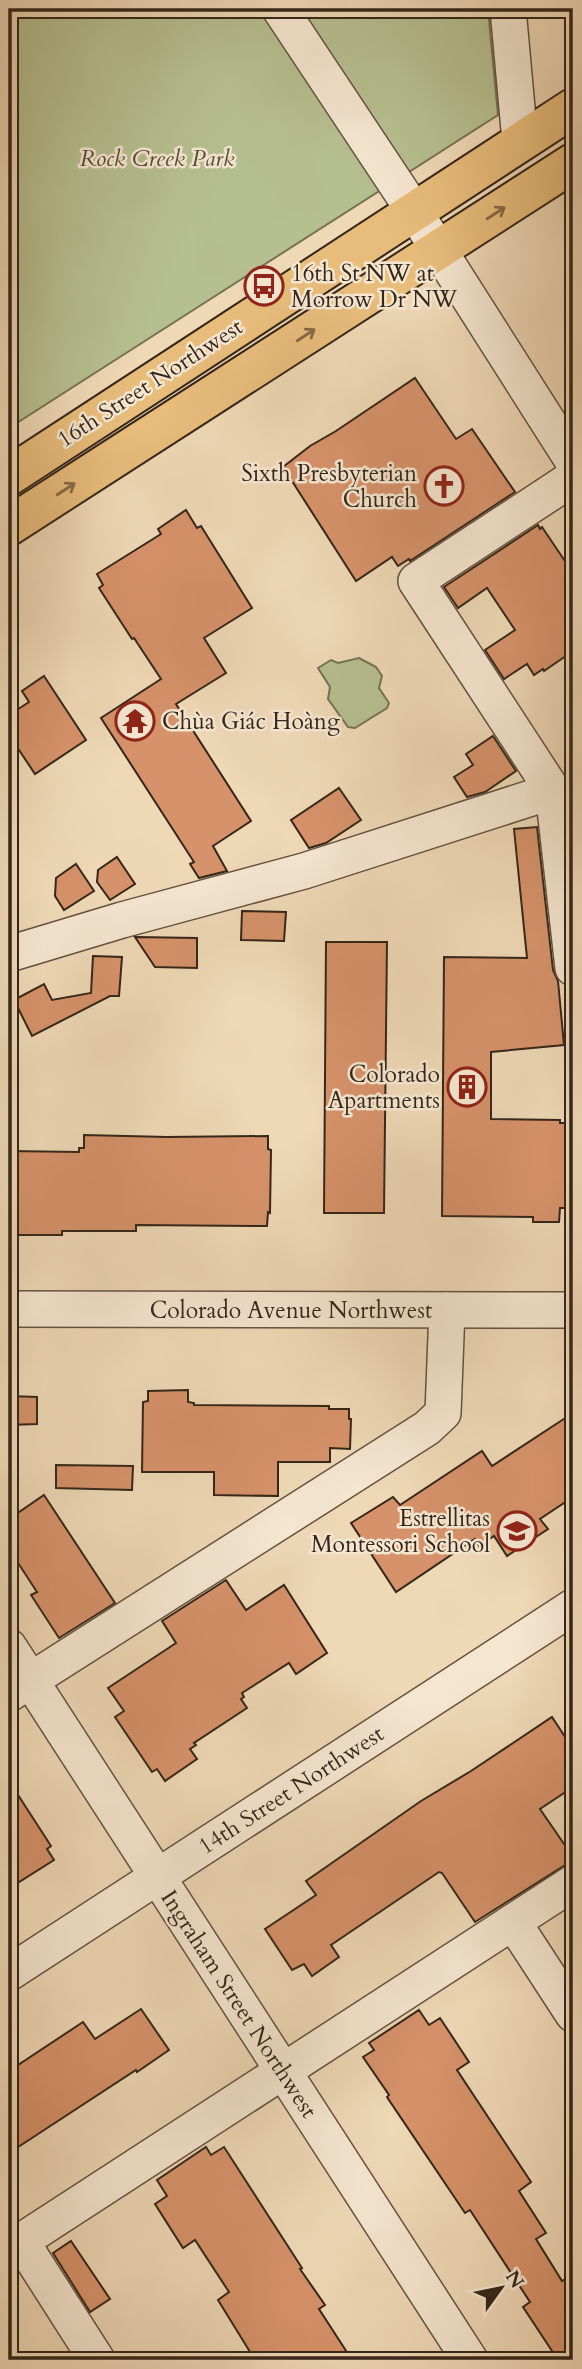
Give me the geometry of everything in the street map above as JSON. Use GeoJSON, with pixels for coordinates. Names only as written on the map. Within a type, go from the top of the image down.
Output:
{"type":"FeatureCollection","features":[{"type":"Feature","properties":{"kind":"main road","name":"16th Street Northwest"},"geometry":{"type":"LineString","coordinates":[[9,476],[573,108]]}},
{"type":"Feature","properties":{"kind":"main road","name":"16th Street Northwest"},"geometry":{"type":"LineString","coordinates":[[9,526],[573,163]]}},
{"type":"Feature","properties":{"kind":"street"},"geometry":{"type":"LineString","coordinates":[[280,9],[414,211],[573,461]]}},
{"type":"Feature","properties":{"kind":"street"},"geometry":{"type":"LineString","coordinates":[[508,9],[520,141]]}},
{"type":"Feature","properties":{"kind":"street"},"geometry":{"type":"LineString","coordinates":[[573,478],[416,581],[553,790],[573,968]]}},
{"type":"Feature","properties":{"kind":"street"},"geometry":{"type":"LineString","coordinates":[[9,954],[122,920],[304,871],[553,790]]}},
{"type":"Feature","properties":{"kind":"street","name":"Colorado Avenue Northwest"},"geometry":{"type":"LineString","coordinates":[[9,1310],[573,1310]]}},
{"type":"Feature","properties":{"kind":"street"},"geometry":{"type":"LineString","coordinates":[[19,1687],[443,1413],[447,1310]]}},
{"type":"Feature","properties":{"kind":"street","name":"14th Street Northwest"},"geometry":{"type":"LineString","coordinates":[[9,1973],[573,1607]]}},
{"type":"Feature","properties":{"kind":"street","name":"Ingraham Street Northwest"},"geometry":{"type":"LineString","coordinates":[[9,1647],[19,1687],[157,1877],[470,2360]]}},
{"type":"Feature","properties":{"kind":"street"},"geometry":{"type":"LineString","coordinates":[[97,2360],[15,2245],[573,1883]]}},
{"type":"Feature","properties":{"kind":"street"},"geometry":{"type":"LineString","coordinates":[[513,1922],[573,2014]]}},
{"type":"Feature","properties":{"kind":"green space","name":"Rock Creek Park"},"geometry":{"type":"Polygon","coordinates":[[[9,9],[488,9],[498,115],[9,428],[9,9]]]}},
{"type":"Feature","properties":{"kind":"green space"},"geometry":{"type":"Polygon","coordinates":[[[359,658],[376,667],[382,676],[379,688],[389,703],[387,708],[355,728],[348,727],[328,699],[330,687],[318,668],[331,660],[338,663],[359,658]]]}},
{"type":"Feature","properties":{"kind":"building","name":"Sixth Presbyterian Church"},"geometry":{"type":"Polygon","coordinates":[[[415,378],[456,439],[472,429],[515,492],[410,561],[409,559],[398,566],[392,557],[356,581],[283,467],[310,446],[415,378]]]}},
{"type":"Feature","properties":{"kind":"building"},"geometry":{"type":"Polygon","coordinates":[[[186,510],[197,528],[201,526],[252,608],[204,638],[226,673],[176,704],[251,821],[213,846],[227,871],[199,878],[190,864],[194,862],[101,718],[161,679],[99,588],[103,585],[97,574],[161,534],[158,529],[186,510]]]}},
{"type":"Feature","properties":{"kind":"building"},"geometry":{"type":"Polygon","coordinates":[[[538,525],[573,573],[573,651],[544,671],[543,669],[534,675],[527,664],[504,679],[485,650],[515,630],[487,588],[458,608],[444,587],[538,525]]]}},
{"type":"Feature","properties":{"kind":"building"},"geometry":{"type":"Polygon","coordinates":[[[44,676],[86,740],[35,774],[9,735],[9,715],[29,702],[22,691],[44,676]]]}},
{"type":"Feature","properties":{"kind":"building"},"geometry":{"type":"Polygon","coordinates":[[[493,736],[516,771],[485,792],[467,797],[454,777],[473,765],[466,754],[493,736]]]}},
{"type":"Feature","properties":{"kind":"building"},"geometry":{"type":"Polygon","coordinates":[[[339,788],[361,820],[326,843],[309,848],[291,820],[339,788]]]}},
{"type":"Feature","properties":{"kind":"building"},"geometry":{"type":"Polygon","coordinates":[[[537,827],[564,1045],[491,1052],[491,1119],[560,1120],[560,1123],[573,1123],[572,1208],[560,1208],[559,1222],[533,1222],[533,1217],[442,1216],[444,957],[527,958],[514,829],[537,827]]]}},
{"type":"Feature","properties":{"kind":"building"},"geometry":{"type":"Polygon","coordinates":[[[117,857],[135,884],[110,900],[97,882],[98,870],[117,857]]]}},
{"type":"Feature","properties":{"kind":"building"},"geometry":{"type":"Polygon","coordinates":[[[76,864],[94,891],[64,910],[55,896],[56,878],[76,864]]]}},
{"type":"Feature","properties":{"kind":"building"},"geometry":{"type":"Polygon","coordinates":[[[242,911],[286,912],[284,941],[241,940],[242,911]]]}},
{"type":"Feature","properties":{"kind":"building"},"geometry":{"type":"Polygon","coordinates":[[[135,937],[197,938],[197,968],[155,967],[135,937]]]}},
{"type":"Feature","properties":{"kind":"building"},"geometry":{"type":"Polygon","coordinates":[[[326,942],[387,942],[384,1213],[324,1213],[326,942]]]}},
{"type":"Feature","properties":{"kind":"building"},"geometry":{"type":"Polygon","coordinates":[[[93,956],[122,957],[119,996],[110,996],[32,1036],[14,1000],[44,984],[52,1000],[91,993],[93,956]]]}},
{"type":"Feature","properties":{"kind":"building"},"geometry":{"type":"Polygon","coordinates":[[[84,1135],[268,1136],[268,1149],[271,1150],[270,1213],[268,1212],[267,1226],[136,1225],[136,1231],[62,1231],[62,1235],[9,1235],[9,1151],[79,1152],[79,1148],[84,1148],[84,1135]]]}},
{"type":"Feature","properties":{"kind":"building"},"geometry":{"type":"Polygon","coordinates":[[[188,1390],[188,1402],[194,1405],[329,1406],[329,1409],[349,1409],[350,1449],[330,1448],[330,1462],[278,1462],[278,1496],[214,1495],[214,1472],[142,1472],[143,1402],[148,1401],[148,1391],[188,1390]]]}},
{"type":"Feature","properties":{"kind":"building"},"geometry":{"type":"Polygon","coordinates":[[[9,1396],[37,1397],[37,1424],[9,1425],[9,1396]]]}},
{"type":"Feature","properties":{"kind":"building"},"geometry":{"type":"Polygon","coordinates":[[[573,1413],[573,1497],[540,1519],[548,1529],[507,1556],[494,1536],[479,1546],[475,1539],[396,1592],[351,1523],[393,1497],[400,1505],[482,1451],[492,1466],[573,1413]]]}},
{"type":"Feature","properties":{"kind":"building"},"geometry":{"type":"Polygon","coordinates":[[[56,1465],[133,1466],[132,1490],[56,1488],[56,1465]]]}},
{"type":"Feature","properties":{"kind":"building"},"geometry":{"type":"Polygon","coordinates":[[[44,1495],[115,1603],[59,1638],[31,1595],[37,1592],[9,1549],[9,1519],[44,1495]]]}},
{"type":"Feature","properties":{"kind":"building"},"geometry":{"type":"Polygon","coordinates":[[[226,1580],[246,1610],[284,1585],[327,1653],[296,1674],[289,1663],[242,1693],[244,1697],[241,1699],[247,1708],[194,1743],[196,1745],[190,1749],[197,1759],[165,1781],[157,1769],[152,1772],[115,1717],[124,1711],[108,1688],[176,1643],[162,1621],[226,1580]]]}},
{"type":"Feature","properties":{"kind":"building"},"geometry":{"type":"Polygon","coordinates":[[[552,1717],[573,1749],[573,1787],[540,1809],[573,1860],[475,1922],[439,1872],[331,1945],[339,1957],[312,1976],[304,1964],[292,1970],[265,1929],[316,1895],[306,1881],[421,1801],[552,1717]]]}},
{"type":"Feature","properties":{"kind":"building"},"geometry":{"type":"Polygon","coordinates":[[[9,1781],[51,1846],[47,1849],[54,1860],[19,1882],[9,1866],[9,1781]]]}},
{"type":"Feature","properties":{"kind":"building"},"geometry":{"type":"Polygon","coordinates":[[[141,2009],[169,2050],[9,2153],[9,2071],[83,2022],[95,2039],[141,2009]]]}},
{"type":"Feature","properties":{"kind":"building"},"geometry":{"type":"Polygon","coordinates":[[[419,2010],[429,2025],[440,2018],[469,2062],[457,2070],[531,2182],[519,2191],[546,2233],[536,2239],[562,2281],[573,2274],[573,2360],[558,2360],[523,2307],[530,2302],[470,2210],[465,2213],[363,2057],[374,2050],[369,2043],[419,2010]]]}},
{"type":"Feature","properties":{"kind":"building"},"geometry":{"type":"Polygon","coordinates":[[[206,2147],[211,2155],[224,2147],[325,2305],[319,2309],[352,2360],[255,2360],[218,2300],[229,2292],[195,2240],[183,2248],[155,2204],[167,2196],[157,2180],[206,2147]]]}},
{"type":"Feature","properties":{"kind":"building"},"geometry":{"type":"Polygon","coordinates":[[[71,2241],[110,2299],[90,2312],[53,2253],[71,2241]]]}},
{"type":"Feature","properties":{"kind":"place","name":"16th St NW at Morrow Dr NW"},"geometry":{"type":"Point","coordinates":[264,286]}},
{"type":"Feature","properties":{"kind":"place","name":"Sixth Presbyterian Church"},"geometry":{"type":"Point","coordinates":[444,486]}},
{"type":"Feature","properties":{"kind":"place","name":"Chùa Giác Hoàng"},"geometry":{"type":"Point","coordinates":[135,721]}},
{"type":"Feature","properties":{"kind":"place","name":"Colorado Apartments"},"geometry":{"type":"Point","coordinates":[467,1087]}},
{"type":"Feature","properties":{"kind":"place","name":"Estrellitas Montessori School"},"geometry":{"type":"Point","coordinates":[517,1531]}}]}
